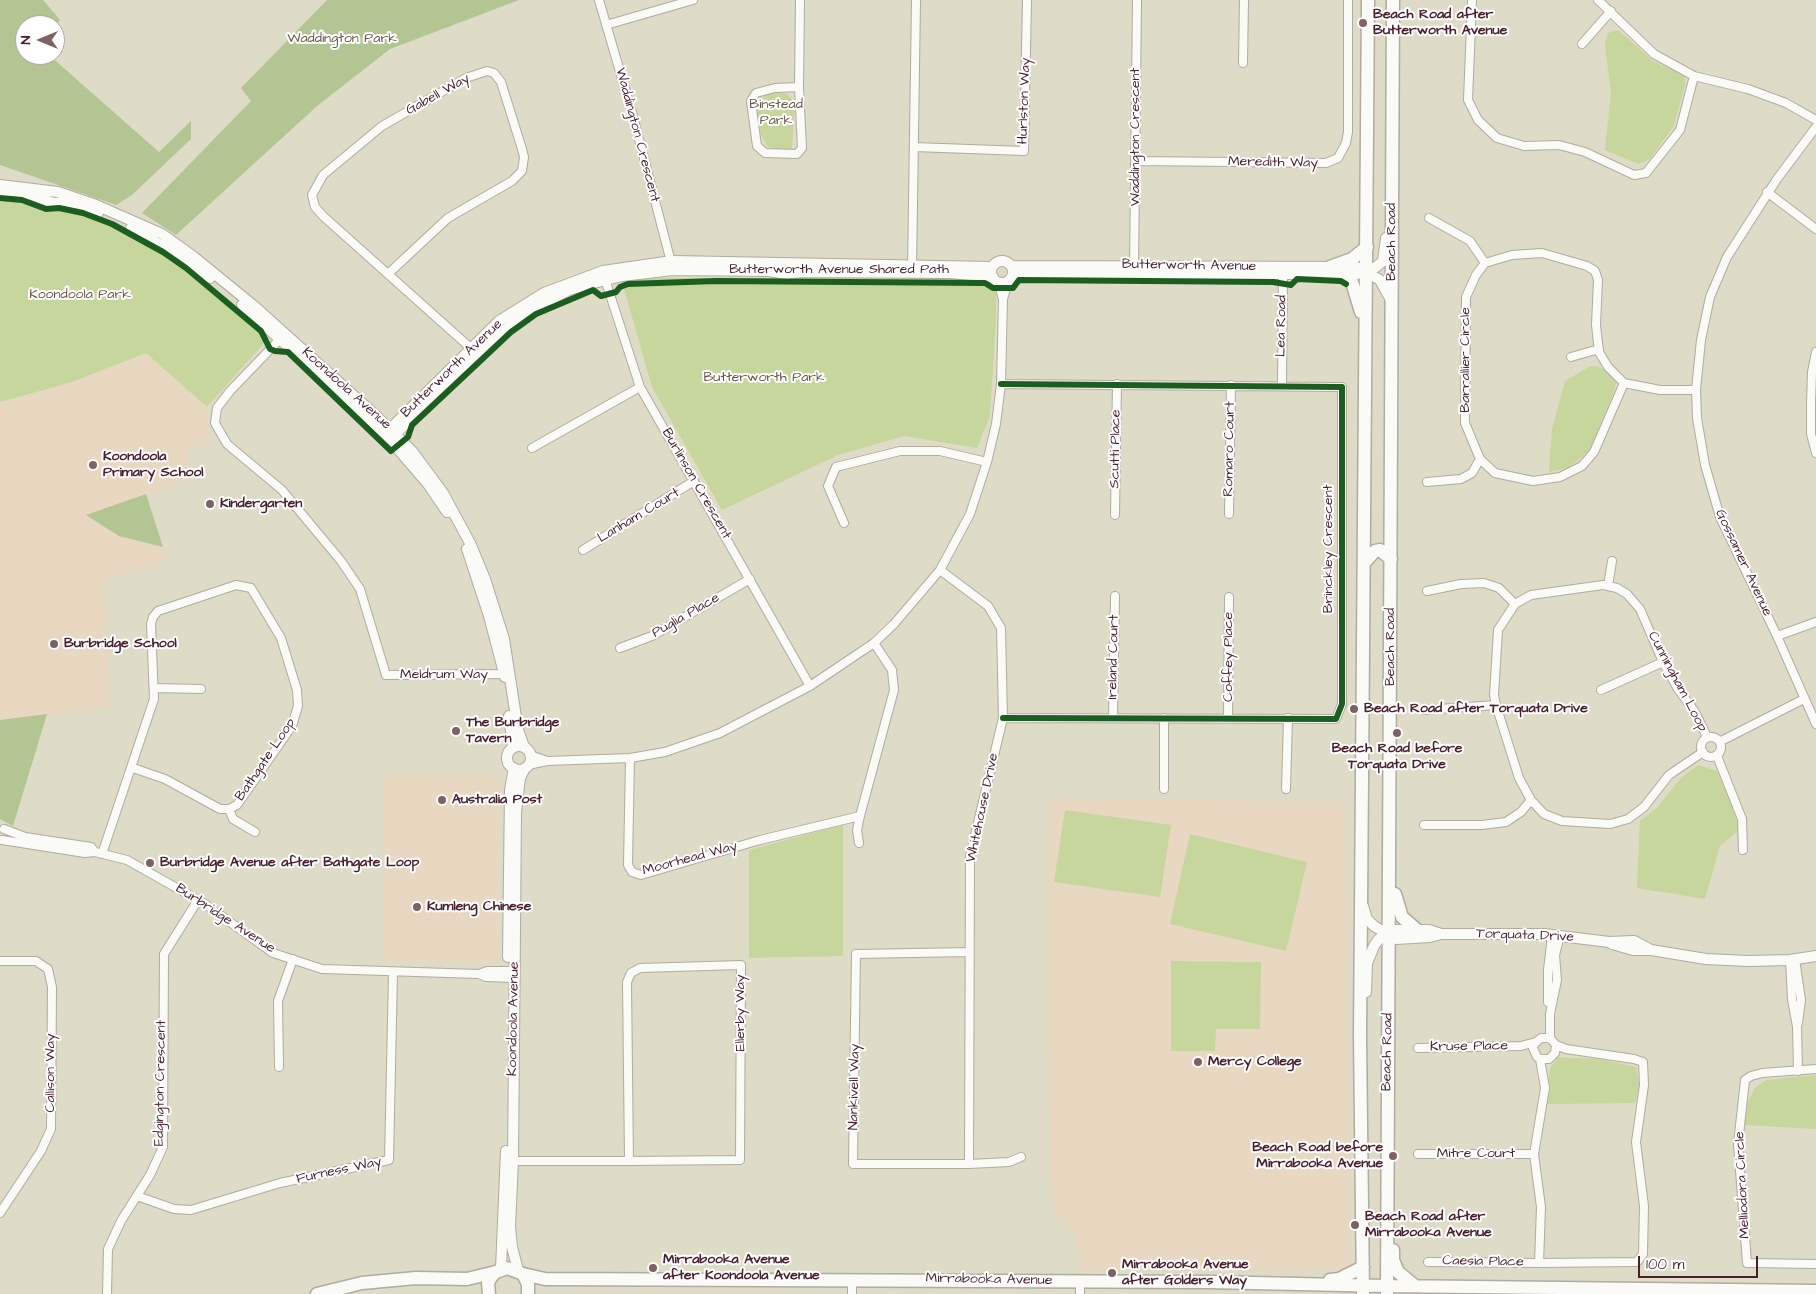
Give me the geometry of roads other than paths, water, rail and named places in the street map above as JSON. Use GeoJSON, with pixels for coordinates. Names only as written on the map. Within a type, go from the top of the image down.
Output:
{"type":"FeatureCollection","features":[{"type":"Feature","properties":{"kind":"main road","name":"Beach Road"},"geometry":{"type":"LineString","coordinates":[[1363,1290],[1360,1170],[1360,1029],[1368,0]]}},
{"type":"Feature","properties":{"kind":"main road","name":"Beach Road"},"geometry":{"type":"LineString","coordinates":[[1387,1290],[1394,0]]}},
{"type":"Feature","properties":{"kind":"main road"},"geometry":{"type":"LineString","coordinates":[[1366,331],[1358,297],[1352,282],[1334,271],[1367,247]]}},
{"type":"Feature","properties":{"kind":"main road"},"geometry":{"type":"LineString","coordinates":[[1364,562],[1375,551],[1380,550],[1391,559]]}},
{"type":"Feature","properties":{"kind":"main road"},"geometry":{"type":"LineString","coordinates":[[1390,852],[1399,911],[1404,921],[1417,930]]}},
{"type":"Feature","properties":{"kind":"main road"},"geometry":{"type":"LineString","coordinates":[[1386,1201],[1392,1223],[1393,1260],[1398,1272],[1415,1286]]}},
{"type":"Feature","properties":{"kind":"main road"},"geometry":{"type":"LineString","coordinates":[[1237,1283],[1279,1279],[1335,1280],[1363,1268]]}},
{"type":"Feature","properties":{"kind":"main road"},"geometry":{"type":"LineString","coordinates":[[489,1294],[488,1283],[499,1270]]}},
{"type":"Feature","properties":{"kind":"main road","name":"Mirrabooka Avenue"},"geometry":{"type":"LineString","coordinates":[[317,1294],[362,1283],[416,1278],[467,1279],[499,1270],[521,1272],[545,1279],[852,1279],[1080,1288],[1237,1283],[1363,1290],[1387,1290],[1415,1286],[1760,1292],[1816,1290]]}},
{"type":"Feature","properties":{"kind":"main road"},"geometry":{"type":"LineString","coordinates":[[521,1272],[528,1284],[528,1294]]}},
{"type":"Feature","properties":{"kind":"street","name":"Waddington Crescent"},"geometry":{"type":"LineString","coordinates":[[599,0],[672,266]]}},
{"type":"Feature","properties":{"kind":"street"},"geometry":{"type":"LineString","coordinates":[[606,25],[693,0]]}},
{"type":"Feature","properties":{"kind":"street"},"geometry":{"type":"LineString","coordinates":[[799,87],[775,88],[756,93],[751,101],[757,146],[764,153],[797,154],[802,148],[799,87],[800,0]]}},
{"type":"Feature","properties":{"kind":"street"},"geometry":{"type":"LineString","coordinates":[[912,268],[916,0]]}},
{"type":"Feature","properties":{"kind":"street","name":"Hurlston Way"},"geometry":{"type":"LineString","coordinates":[[914,147],[1024,151],[1027,0]]}},
{"type":"Feature","properties":{"kind":"street","name":"Waddington Crescent"},"geometry":{"type":"LineString","coordinates":[[1134,270],[1137,161],[1137,0]]}},
{"type":"Feature","properties":{"kind":"street"},"geometry":{"type":"LineString","coordinates":[[1243,64],[1244,0]]}},
{"type":"Feature","properties":{"kind":"street","name":"Meredith Way"},"geometry":{"type":"LineString","coordinates":[[1137,161],[1326,164],[1338,158],[1346,144],[1348,132],[1348,0]]}},
{"type":"Feature","properties":{"kind":"street"},"geometry":{"type":"LineString","coordinates":[[1472,0],[1468,100],[1478,120],[1497,138],[1524,146],[1559,145],[1584,152],[1634,175],[1646,174],[1680,130],[1694,76]]}},
{"type":"Feature","properties":{"kind":"street"},"geometry":{"type":"LineString","coordinates":[[1598,0],[1654,54],[1694,76],[1748,89],[1786,103],[1816,120]]}},
{"type":"Feature","properties":{"kind":"street"},"geometry":{"type":"LineString","coordinates":[[1582,44],[1611,11]]}},
{"type":"Feature","properties":{"kind":"street","name":"Gabell Way"},"geometry":{"type":"LineString","coordinates":[[389,273],[448,218],[512,181],[522,171],[524,157],[522,149],[501,82],[494,73],[487,71],[466,78],[382,126],[323,175],[312,195],[315,207],[323,216],[474,351]]}},
{"type":"Feature","properties":{"kind":"street","name":"Gossamer Avenue"},"geometry":{"type":"LineString","coordinates":[[1816,127],[1768,192],[1727,257],[1710,297],[1701,340],[1696,390],[1697,418],[1705,466],[1720,517],[1777,636],[1816,724]]}},
{"type":"Feature","properties":{"kind":"street","name":"Koondoola Avenue"},"geometry":{"type":"LineString","coordinates":[[0,185],[58,192],[96,205],[162,234],[220,277],[282,337],[390,434],[447,512],[466,547],[508,674],[522,750]]}},
{"type":"Feature","properties":{"kind":"street"},"geometry":{"type":"LineString","coordinates":[[1768,192],[1816,229]]}},
{"type":"Feature","properties":{"kind":"street","name":"Koondoola Avenue"},"geometry":{"type":"LineString","coordinates":[[0,193],[32,195],[53,203],[68,202],[105,215],[143,234],[158,246],[183,258],[213,280],[282,337]]}},
{"type":"Feature","properties":{"kind":"street","name":"Butterworth Avenue"},"geometry":{"type":"LineString","coordinates":[[390,434],[474,351],[507,326],[535,307],[568,290],[604,276],[636,273],[672,266],[769,271],[786,274],[912,268],[1003,275],[1134,270],[1334,271],[1357,274],[1376,267],[1383,260],[1386,253],[1387,223],[1392,205]]}},
{"type":"Feature","properties":{"kind":"street"},"geometry":{"type":"LineString","coordinates":[[1429,218],[1470,241],[1484,264],[1512,255],[1542,253],[1587,266],[1595,271],[1598,280],[1596,325],[1598,352],[1608,367],[1624,383],[1660,390],[1696,390]]}},
{"type":"Feature","properties":{"kind":"street","name":"Barrallier Circle"},"geometry":{"type":"LineString","coordinates":[[1484,264],[1476,275],[1466,297],[1465,423],[1480,459],[1495,473],[1533,481],[1560,477],[1582,466],[1594,452],[1624,383]]}},
{"type":"Feature","properties":{"kind":"street"},"geometry":{"type":"LineString","coordinates":[[1366,270],[1380,280],[1388,292],[1392,304]]}},
{"type":"Feature","properties":{"kind":"street","name":"Lea Road"},"geometry":{"type":"LineString","coordinates":[[1282,385],[1283,272]]}},
{"type":"Feature","properties":{"kind":"street"},"geometry":{"type":"LineString","coordinates":[[547,761],[522,750],[507,756],[509,763],[522,767],[547,761],[630,758],[665,752],[720,733],[810,686],[874,643],[918,598],[940,570],[970,514],[987,462],[996,424],[1001,384],[1003,275]]}},
{"type":"Feature","properties":{"kind":"street","name":"Burlinson Crescent"},"geometry":{"type":"LineString","coordinates":[[604,276],[640,387],[810,686]]}},
{"type":"Feature","properties":{"kind":"street","name":"Meldrum Way"},"geometry":{"type":"LineString","coordinates":[[282,337],[230,391],[217,408],[215,423],[227,444],[282,490],[341,561],[360,589],[386,676],[508,674]]}},
{"type":"Feature","properties":{"kind":"street"},"geometry":{"type":"LineString","coordinates":[[1571,357],[1599,349]]}},
{"type":"Feature","properties":{"kind":"street"},"geometry":{"type":"LineString","coordinates":[[1816,352],[1811,434],[1816,453]]}},
{"type":"Feature","properties":{"kind":"street","name":"Brinckley Crescent"},"geometry":{"type":"LineString","coordinates":[[1001,384],[1342,387],[1342,704],[1336,718],[1003,718]]}},
{"type":"Feature","properties":{"kind":"street","name":"Scutti Place"},"geometry":{"type":"LineString","coordinates":[[1115,515],[1117,384]]}},
{"type":"Feature","properties":{"kind":"street","name":"Romaro Court"},"geometry":{"type":"LineString","coordinates":[[1229,514],[1231,385]]}},
{"type":"Feature","properties":{"kind":"street"},"geometry":{"type":"LineString","coordinates":[[532,448],[640,387]]}},
{"type":"Feature","properties":{"kind":"street"},"geometry":{"type":"LineString","coordinates":[[844,523],[828,486],[836,467],[900,451],[940,451],[987,462]]}},
{"type":"Feature","properties":{"kind":"street"},"geometry":{"type":"LineString","coordinates":[[1427,482],[1461,479],[1472,473],[1480,459]]}},
{"type":"Feature","properties":{"kind":"street","name":"Lanham Court"},"geometry":{"type":"LineString","coordinates":[[583,550],[694,482]]}},
{"type":"Feature","properties":{"kind":"street"},"geometry":{"type":"LineString","coordinates":[[1427,591],[1461,584],[1484,582],[1499,588],[1515,604],[1531,594],[1603,585],[1608,586],[1612,561]]}},
{"type":"Feature","properties":{"kind":"street","name":"Whitehouse Drive"},"geometry":{"type":"LineString","coordinates":[[940,570],[988,606],[1001,628],[1003,718],[970,856],[969,1164]]}},
{"type":"Feature","properties":{"kind":"street","name":"Puglia Place"},"geometry":{"type":"LineString","coordinates":[[620,648],[652,636],[750,579]]}},
{"type":"Feature","properties":{"kind":"street","name":"Bathgate Loop"},"geometry":{"type":"LineString","coordinates":[[99,853],[133,768],[154,700],[151,624],[153,617],[158,611],[236,585],[251,588],[281,638],[297,690],[298,706],[292,726],[237,805],[228,809],[220,810],[165,779],[133,768]]}},
{"type":"Feature","properties":{"kind":"street","name":"Cunningham Loop"},"geometry":{"type":"LineString","coordinates":[[1608,586],[1627,594],[1640,610],[1663,662],[1678,689],[1695,712],[1707,737],[1721,741],[1804,699]]}},
{"type":"Feature","properties":{"kind":"street","name":"Ireland Court"},"geometry":{"type":"LineString","coordinates":[[1113,718],[1115,596]]}},
{"type":"Feature","properties":{"kind":"street","name":"Coffey Place"},"geometry":{"type":"LineString","coordinates":[[1228,718],[1229,597]]}},
{"type":"Feature","properties":{"kind":"street","name":"Cunningham Loop"},"geometry":{"type":"LineString","coordinates":[[1515,604],[1498,630],[1494,695],[1518,778],[1531,800],[1544,814],[1562,821],[1610,824],[1628,819],[1644,806],[1669,775],[1703,752]]}},
{"type":"Feature","properties":{"kind":"street"},"geometry":{"type":"LineString","coordinates":[[1777,636],[1816,622]]}},
{"type":"Feature","properties":{"kind":"street"},"geometry":{"type":"LineString","coordinates":[[860,843],[856,830],[894,690],[892,670],[874,643]]}},
{"type":"Feature","properties":{"kind":"street"},"geometry":{"type":"LineString","coordinates":[[1601,690],[1663,662]]}},
{"type":"Feature","properties":{"kind":"street"},"geometry":{"type":"LineString","coordinates":[[155,688],[202,689]]}},
{"type":"Feature","properties":{"kind":"street"},"geometry":{"type":"LineString","coordinates":[[1424,710],[1496,705]]}},
{"type":"Feature","properties":{"kind":"street"},"geometry":{"type":"LineString","coordinates":[[1164,718],[1164,789]]}},
{"type":"Feature","properties":{"kind":"street"},"geometry":{"type":"LineString","coordinates":[[1286,789],[1288,718]]}},
{"type":"Feature","properties":{"kind":"street","name":"Cunningham Loop"},"geometry":{"type":"LineString","coordinates":[[1707,737],[1703,741],[1701,749],[1704,755],[1712,758],[1717,756],[1722,746],[1721,741]]}},
{"type":"Feature","properties":{"kind":"street"},"geometry":{"type":"LineString","coordinates":[[522,750],[522,767]]}},
{"type":"Feature","properties":{"kind":"street"},"geometry":{"type":"LineString","coordinates":[[1717,756],[1742,819],[1743,850]]}},
{"type":"Feature","properties":{"kind":"street","name":"Moorhead Way"},"geometry":{"type":"LineString","coordinates":[[630,758],[628,865],[632,872],[641,875],[760,840],[860,816]]}},
{"type":"Feature","properties":{"kind":"street","name":"Koondoola Avenue"},"geometry":{"type":"LineString","coordinates":[[521,1272],[510,1237],[509,1161],[510,790],[522,767]]}},
{"type":"Feature","properties":{"kind":"street"},"geometry":{"type":"LineString","coordinates":[[1424,825],[1482,825],[1506,822],[1521,812],[1531,800]]}},
{"type":"Feature","properties":{"kind":"street","name":"Bathgate Loop"},"geometry":{"type":"LineString","coordinates":[[228,809],[233,819],[255,832]]}},
{"type":"Feature","properties":{"kind":"street"},"geometry":{"type":"LineString","coordinates":[[1,841],[5,835],[2,827]]}},
{"type":"Feature","properties":{"kind":"street","name":"Burbridge Avenue"},"geometry":{"type":"LineString","coordinates":[[2,827],[26,837],[91,847],[99,853]]}},
{"type":"Feature","properties":{"kind":"street","name":"Burbridge Avenue"},"geometry":{"type":"LineString","coordinates":[[1,841],[85,853],[99,853],[127,860],[198,900],[273,952],[322,969],[393,973],[479,974],[486,971],[511,974]]}},
{"type":"Feature","properties":{"kind":"street","name":"Torquata Drive"},"geometry":{"type":"LineString","coordinates":[[1361,899],[1367,919],[1379,930],[1396,939],[1430,937],[1441,934],[1556,935],[1609,942],[1633,950],[1651,950],[1706,959],[1748,961],[1793,959],[1815,955]]}},
{"type":"Feature","properties":{"kind":"street","name":"Edgington Crescent"},"geometry":{"type":"LineString","coordinates":[[107,1294],[108,1249],[120,1221],[138,1196],[163,1147],[164,954],[198,900]]}},
{"type":"Feature","properties":{"kind":"street","name":"Torquata Drive"},"geometry":{"type":"LineString","coordinates":[[1360,1029],[1365,1014],[1369,958],[1379,940],[1396,930],[1430,930],[1441,934]]}},
{"type":"Feature","properties":{"kind":"street"},"geometry":{"type":"LineString","coordinates":[[1534,1053],[1549,1000],[1548,970],[1556,935]]}},
{"type":"Feature","properties":{"kind":"street"},"geometry":{"type":"LineString","coordinates":[[1544,1072],[1552,1056],[1553,1042],[1550,1014],[1557,980],[1556,935]]}},
{"type":"Feature","properties":{"kind":"street","name":"Nankivell Way"},"geometry":{"type":"LineString","coordinates":[[970,952],[856,954],[854,1164],[969,1164],[1009,1162],[1021,1156]]}},
{"type":"Feature","properties":{"kind":"street"},"geometry":{"type":"LineString","coordinates":[[279,1067],[278,1001],[293,959]]}},
{"type":"Feature","properties":{"kind":"street"},"geometry":{"type":"LineString","coordinates":[[1793,959],[1801,1000],[1798,1027],[1798,1071]]}},
{"type":"Feature","properties":{"kind":"street","name":"Callison Way"},"geometry":{"type":"LineString","coordinates":[[0,961],[36,961],[48,969],[52,987],[51,1129],[41,1151],[0,1213]]}},
{"type":"Feature","properties":{"kind":"street","name":"Ellerby Way"},"geometry":{"type":"LineString","coordinates":[[509,1161],[629,1161],[740,1160],[741,965],[640,968],[631,973],[627,982],[629,1161]]}},
{"type":"Feature","properties":{"kind":"street","name":"Furness Way"},"geometry":{"type":"LineString","coordinates":[[138,1196],[174,1209],[191,1210],[280,1183],[389,1160],[393,973]]}},
{"type":"Feature","properties":{"kind":"street"},"geometry":{"type":"LineString","coordinates":[[1538,1040],[1553,1042],[1566,1049]]}},
{"type":"Feature","properties":{"kind":"street","name":"Kruse Place"},"geometry":{"type":"LineString","coordinates":[[1418,1048],[1521,1046],[1538,1040]]}},
{"type":"Feature","properties":{"kind":"street","name":"Kruse Place"},"geometry":{"type":"LineString","coordinates":[[1521,1046],[1534,1053],[1540,1059]]}},
{"type":"Feature","properties":{"kind":"street"},"geometry":{"type":"LineString","coordinates":[[1539,1263],[1541,1207],[1534,1154],[1545,1088],[1544,1072],[1540,1059],[1552,1056],[1566,1049]]}},
{"type":"Feature","properties":{"kind":"street","name":"Caesia Place"},"geometry":{"type":"LineString","coordinates":[[1428,1262],[1630,1263],[1637,1262],[1643,1254],[1644,1206],[1636,1142],[1644,1085],[1643,1062],[1566,1049]]}},
{"type":"Feature","properties":{"kind":"street","name":"Melliodora Circle"},"geometry":{"type":"LineString","coordinates":[[1816,1069],[1762,1073],[1745,1080],[1738,1144],[1747,1263],[1816,1264]]}},
{"type":"Feature","properties":{"kind":"street","name":"Mitre Court"},"geometry":{"type":"LineString","coordinates":[[1418,1154],[1534,1154]]}},
{"type":"Feature","properties":{"kind":"street","name":"Koondoola Avenue"},"geometry":{"type":"LineString","coordinates":[[499,1270],[509,1161]]}},
{"type":"Feature","properties":{"kind":"street"},"geometry":{"type":"LineString","coordinates":[[852,1279],[852,1294]]}},
{"type":"Feature","properties":{"kind":"place","name":"Beach Road after Butterworth Avenue"},"geometry":{"type":"Point","coordinates":[1363,23]}},
{"type":"Feature","properties":{"kind":"place","name":"Koondoola Primary School"},"geometry":{"type":"Point","coordinates":[93,465]}},
{"type":"Feature","properties":{"kind":"place","name":"Kindergarten"},"geometry":{"type":"Point","coordinates":[210,504]}},
{"type":"Feature","properties":{"kind":"place","name":"Burbridge School"},"geometry":{"type":"Point","coordinates":[54,644]}},
{"type":"Feature","properties":{"kind":"place","name":"Beach Road after Torquata Drive"},"geometry":{"type":"Point","coordinates":[1354,709]}},
{"type":"Feature","properties":{"kind":"place","name":"The Burbridge Tavern"},"geometry":{"type":"Point","coordinates":[456,731]}},
{"type":"Feature","properties":{"kind":"place","name":"Beach Road before Torquata Drive"},"geometry":{"type":"Point","coordinates":[1397,733]}},
{"type":"Feature","properties":{"kind":"place","name":"Australia Post"},"geometry":{"type":"Point","coordinates":[442,800]}},
{"type":"Feature","properties":{"kind":"place","name":"Burbridge Avenue after Bathgate Loop"},"geometry":{"type":"Point","coordinates":[150,863]}},
{"type":"Feature","properties":{"kind":"place","name":"Kumleng Chinese"},"geometry":{"type":"Point","coordinates":[417,907]}},
{"type":"Feature","properties":{"kind":"place","name":"Mercy College"},"geometry":{"type":"Point","coordinates":[1198,1062]}},
{"type":"Feature","properties":{"kind":"place","name":"Beach Road before Mirrabooka Avenue"},"geometry":{"type":"Point","coordinates":[1393,1156]}},
{"type":"Feature","properties":{"kind":"place","name":"Beach Road after Mirrabooka Avenue"},"geometry":{"type":"Point","coordinates":[1355,1225]}},
{"type":"Feature","properties":{"kind":"place","name":"Mirrabooka Avenue after Koondoola Avenue"},"geometry":{"type":"Point","coordinates":[653,1268]}},
{"type":"Feature","properties":{"kind":"place","name":"Mirrabooka Avenue after Golders Way"},"geometry":{"type":"Point","coordinates":[1112,1273]}},
{"type":"Feature","properties":{"kind":"park label","name":"Waddington Park"},"geometry":{"type":"Point","coordinates":[342,39]}},
{"type":"Feature","properties":{"kind":"park label","name":"Binstead Park"},"geometry":{"type":"Point","coordinates":[776,114]}},
{"type":"Feature","properties":{"kind":"park label","name":"Koondoola Park"},"geometry":{"type":"Point","coordinates":[80,295]}},
{"type":"Feature","properties":{"kind":"park label","name":"Butterworth Park"},"geometry":{"type":"Point","coordinates":[764,378]}}]}
